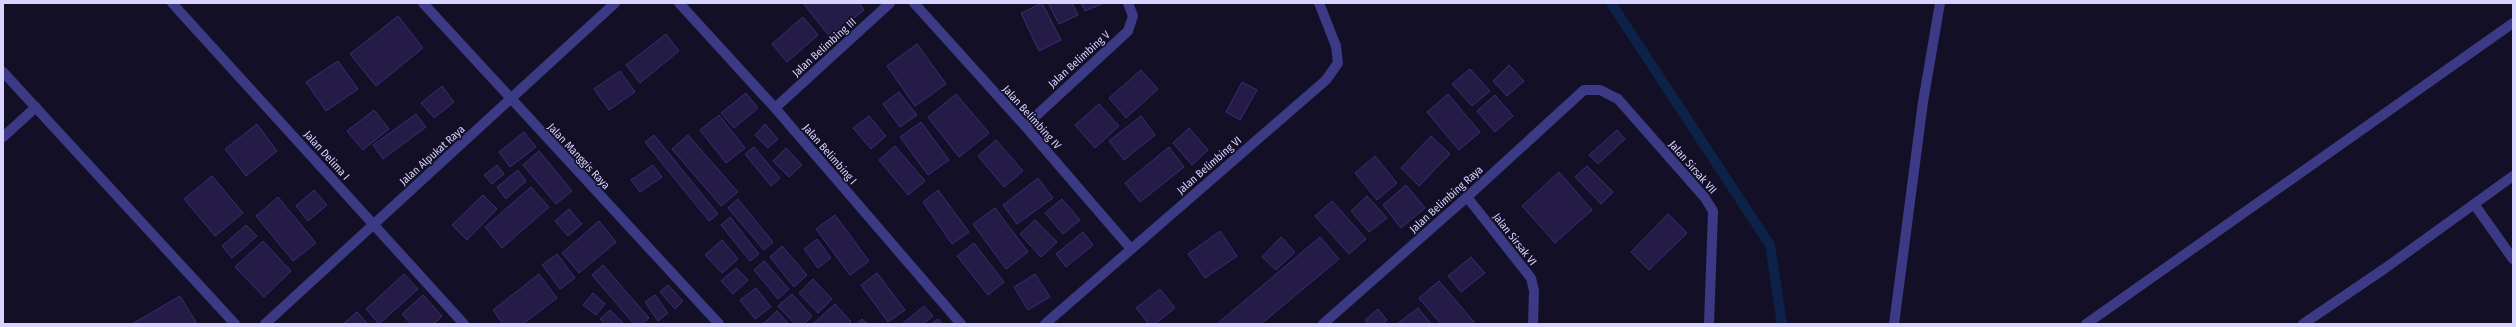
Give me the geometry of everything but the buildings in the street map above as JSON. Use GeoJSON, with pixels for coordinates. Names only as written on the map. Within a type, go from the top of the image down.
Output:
{"type":"FeatureCollection","features":[{"type":"Feature","properties":{"kind":"street","name":"Jalan Delima I"},"geometry":{"type":"LineString","coordinates":[[172,3],[464,324]]}},
{"type":"Feature","properties":{"kind":"street","name":"Jalan Manggis Raya"},"geometry":{"type":"LineString","coordinates":[[423,3],[719,324]]}},
{"type":"Feature","properties":{"kind":"street","name":"Jalan Alpukat Raya"},"geometry":{"type":"LineString","coordinates":[[265,324],[615,3]]}},
{"type":"Feature","properties":{"kind":"street","name":"Jalan Belimbing I"},"geometry":{"type":"LineString","coordinates":[[678,3],[775,108],[961,324]]}},
{"type":"Feature","properties":{"kind":"street","name":"Jalan Belimbing III"},"geometry":{"type":"LineString","coordinates":[[775,108],[890,3]]}},
{"type":"Feature","properties":{"kind":"street","name":"Jalan Belimbing IV"},"geometry":{"type":"LineString","coordinates":[[914,3],[1131,249]]}},
{"type":"Feature","properties":{"kind":"street","name":"Jalan Belimbing V"},"geometry":{"type":"LineString","coordinates":[[1024,126],[1128,32],[1133,16],[1128,3]]}},
{"type":"Feature","properties":{"kind":"street","name":"Jalan Belimbing VI"},"geometry":{"type":"LineString","coordinates":[[1045,324],[1326,80],[1338,63],[1336,46],[1319,3]]}},
{"type":"Feature","properties":{"kind":"street"},"geometry":{"type":"LineString","coordinates":[[1894,324],[1923,102],[1940,3]]}},
{"type":"Feature","properties":{"kind":"street"},"geometry":{"type":"LineString","coordinates":[[2086,324],[2513,23]]}},
{"type":"Feature","properties":{"kind":"street"},"geometry":{"type":"LineString","coordinates":[[3,72],[235,324]]}},
{"type":"Feature","properties":{"kind":"street","name":"Jalan Belimbing Raya"},"geometry":{"type":"LineString","coordinates":[[1323,324],[1467,198],[1584,90]]}},
{"type":"Feature","properties":{"kind":"street","name":"Jalan Sirsak VII"},"geometry":{"type":"LineString","coordinates":[[1584,90],[1600,90],[1618,100],[1705,198],[1713,211],[1710,324]]}},
{"type":"Feature","properties":{"kind":"street"},"geometry":{"type":"LineString","coordinates":[[3,137],[36,107]]}},
{"type":"Feature","properties":{"kind":"street"},"geometry":{"type":"LineString","coordinates":[[2303,324],[2384,269],[2513,176]]}},
{"type":"Feature","properties":{"kind":"street","name":"Jalan Sirsak VI"},"geometry":{"type":"LineString","coordinates":[[1467,198],[1531,278],[1534,291],[1533,324]]}},
{"type":"Feature","properties":{"kind":"street"},"geometry":{"type":"LineString","coordinates":[[2474,204],[2513,259]]}},
{"type":"Feature","properties":{"kind":"waterway"},"geometry":{"type":"LineString","coordinates":[[1611,3],[1770,245],[1782,324]]}}]}
